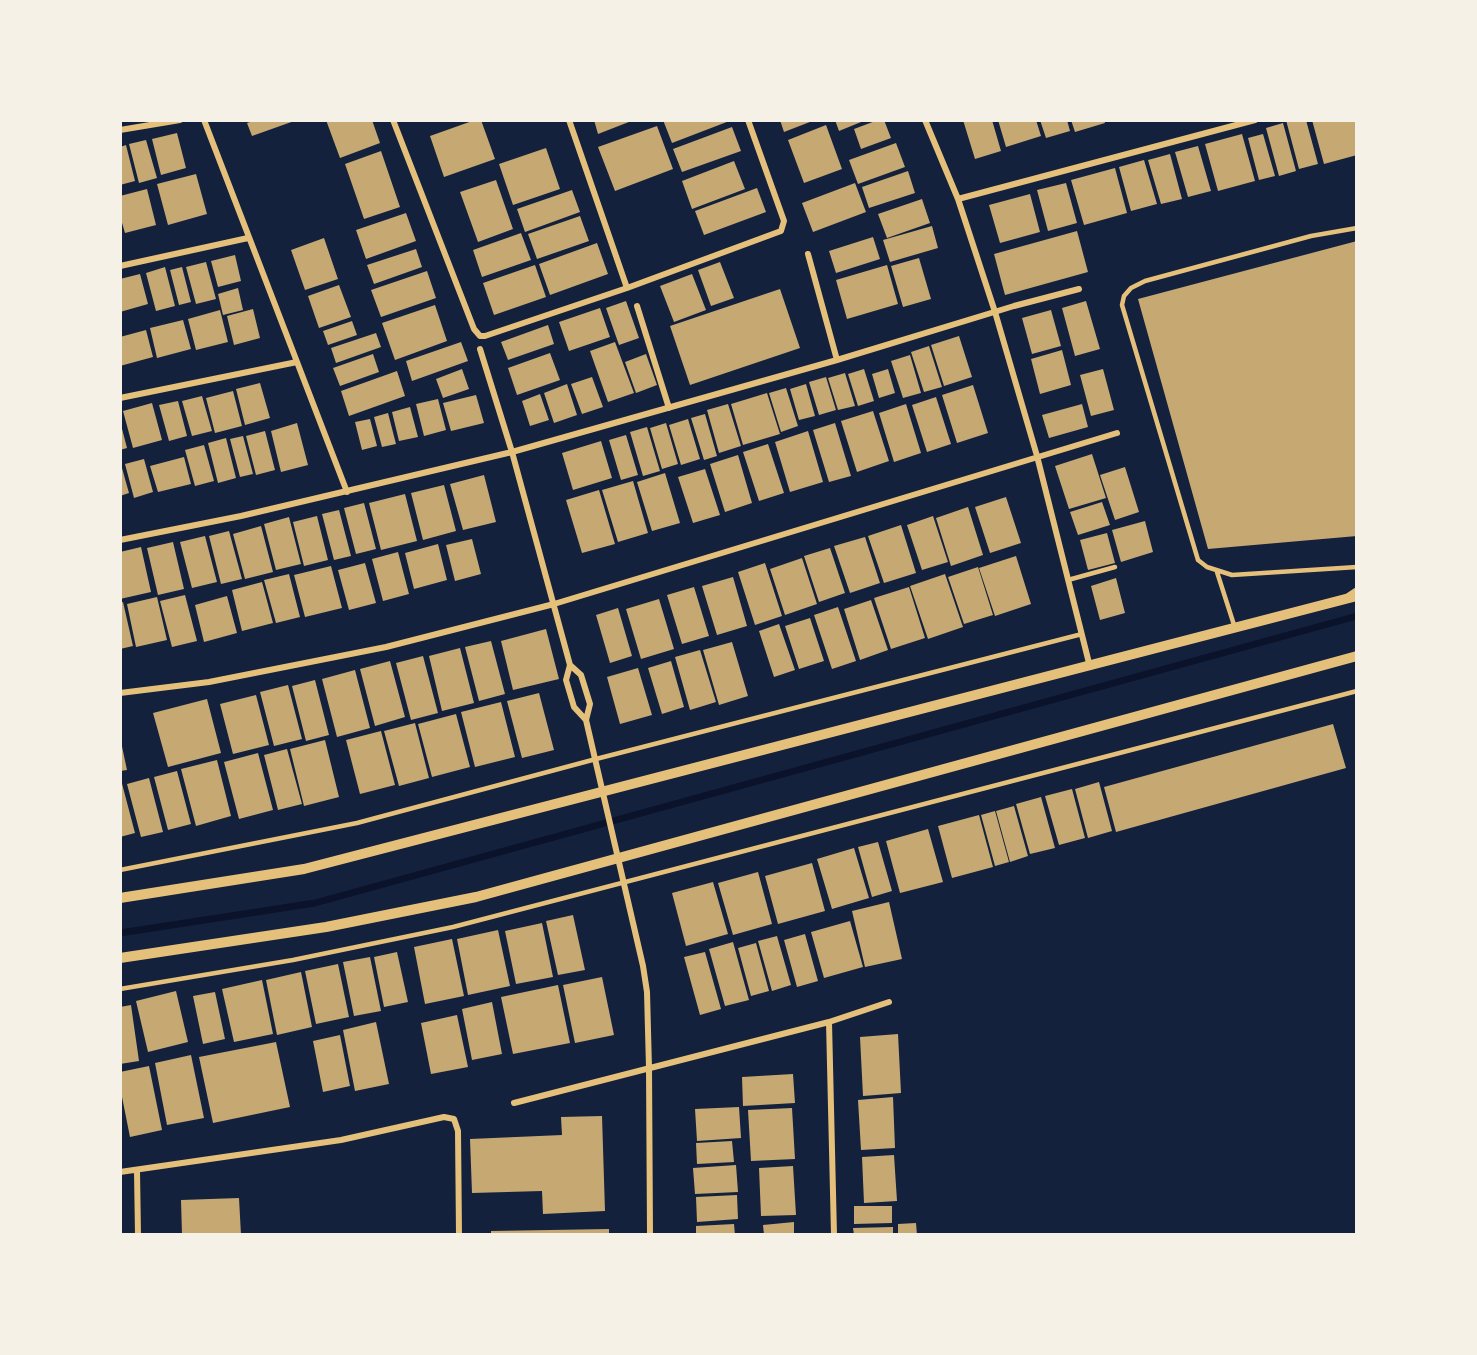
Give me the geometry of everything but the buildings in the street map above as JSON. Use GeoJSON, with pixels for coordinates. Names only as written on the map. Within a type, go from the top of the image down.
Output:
{"type":"FeatureCollection","features":[{"type":"Feature","properties":{"kind":"street"},"geometry":{"type":"LineString","coordinates":[[120,130],[180,120]]}},
{"type":"Feature","properties":{"kind":"street"},"geometry":{"type":"LineString","coordinates":[[204,120],[347,492]]}},
{"type":"Feature","properties":{"kind":"street"},"geometry":{"type":"LineString","coordinates":[[393,120],[480,336],[491,335],[627,288],[782,231],[784,221],[748,120]]}},
{"type":"Feature","properties":{"kind":"street"},"geometry":{"type":"LineString","coordinates":[[569,120],[627,288]]}},
{"type":"Feature","properties":{"kind":"street"},"geometry":{"type":"LineString","coordinates":[[925,120],[958,200],[995,312],[1037,456],[1090,667]]}},
{"type":"Feature","properties":{"kind":"street"},"geometry":{"type":"LineString","coordinates":[[958,200],[1255,120]]}},
{"type":"Feature","properties":{"kind":"street"},"geometry":{"type":"LineString","coordinates":[[120,266],[248,238]]}},
{"type":"Feature","properties":{"kind":"street"},"geometry":{"type":"LineString","coordinates":[[808,254],[837,360]]}},
{"type":"Feature","properties":{"kind":"street"},"geometry":{"type":"LineString","coordinates":[[120,540],[241,516],[512,452],[1079,289]]}},
{"type":"Feature","properties":{"kind":"street"},"geometry":{"type":"LineString","coordinates":[[637,306],[669,408]]}},
{"type":"Feature","properties":{"kind":"street"},"geometry":{"type":"LineString","coordinates":[[480,349],[512,452],[570,665],[566,680],[574,707],[586,720],[643,966],[647,992],[649,1068],[650,1235]]}},
{"type":"Feature","properties":{"kind":"street"},"geometry":{"type":"LineString","coordinates":[[120,398],[297,362]]}},
{"type":"Feature","properties":{"kind":"street"},"geometry":{"type":"LineString","coordinates":[[120,693],[209,682],[386,647],[554,604],[1117,433]]}},
{"type":"Feature","properties":{"kind":"street"},"geometry":{"type":"LineString","coordinates":[[120,898],[304,869],[1357,596]]}},
{"type":"Feature","properties":{"kind":"street"},"geometry":{"type":"LineString","coordinates":[[120,958],[326,927],[464,899],[1357,656]]}},
{"type":"Feature","properties":{"kind":"street"},"geometry":{"type":"LineString","coordinates":[[570,665],[581,675],[590,704],[586,720]]}},
{"type":"Feature","properties":{"kind":"street"},"geometry":{"type":"LineString","coordinates":[[514,1103],[829,1022],[889,1002]]}},
{"type":"Feature","properties":{"kind":"street"},"geometry":{"type":"LineString","coordinates":[[829,1022],[834,1235]]}},
{"type":"Feature","properties":{"kind":"street"},"geometry":{"type":"LineString","coordinates":[[120,1172],[341,1140],[444,1117],[454,1119],[458,1131],[459,1235]]}},
{"type":"Feature","properties":{"kind":"street"},"geometry":{"type":"LineString","coordinates":[[136,1171],[138,1235]]}},
{"type":"Feature","properties":{"kind":"lane"},"geometry":{"type":"LineString","coordinates":[[1357,228],[1311,236],[1144,281],[1131,288],[1124,296],[1122,305],[1198,560],[1206,567],[1232,576],[1357,567]]}},
{"type":"Feature","properties":{"kind":"lane"},"geometry":{"type":"LineString","coordinates":[[1068,580],[1115,567]]}},
{"type":"Feature","properties":{"kind":"lane"},"geometry":{"type":"LineString","coordinates":[[1217,572],[1235,628]]}},
{"type":"Feature","properties":{"kind":"lane"},"geometry":{"type":"LineString","coordinates":[[1339,601],[1357,588]]}},
{"type":"Feature","properties":{"kind":"lane"},"geometry":{"type":"LineString","coordinates":[[120,870],[357,823],[1082,634]]}},
{"type":"Feature","properties":{"kind":"lane"},"geometry":{"type":"LineString","coordinates":[[120,989],[293,960],[453,927],[1357,691]]}},
{"type":"Feature","properties":{"kind":"waterway"},"geometry":{"type":"LineString","coordinates":[[120,933],[315,903],[1357,616]]}}]}
